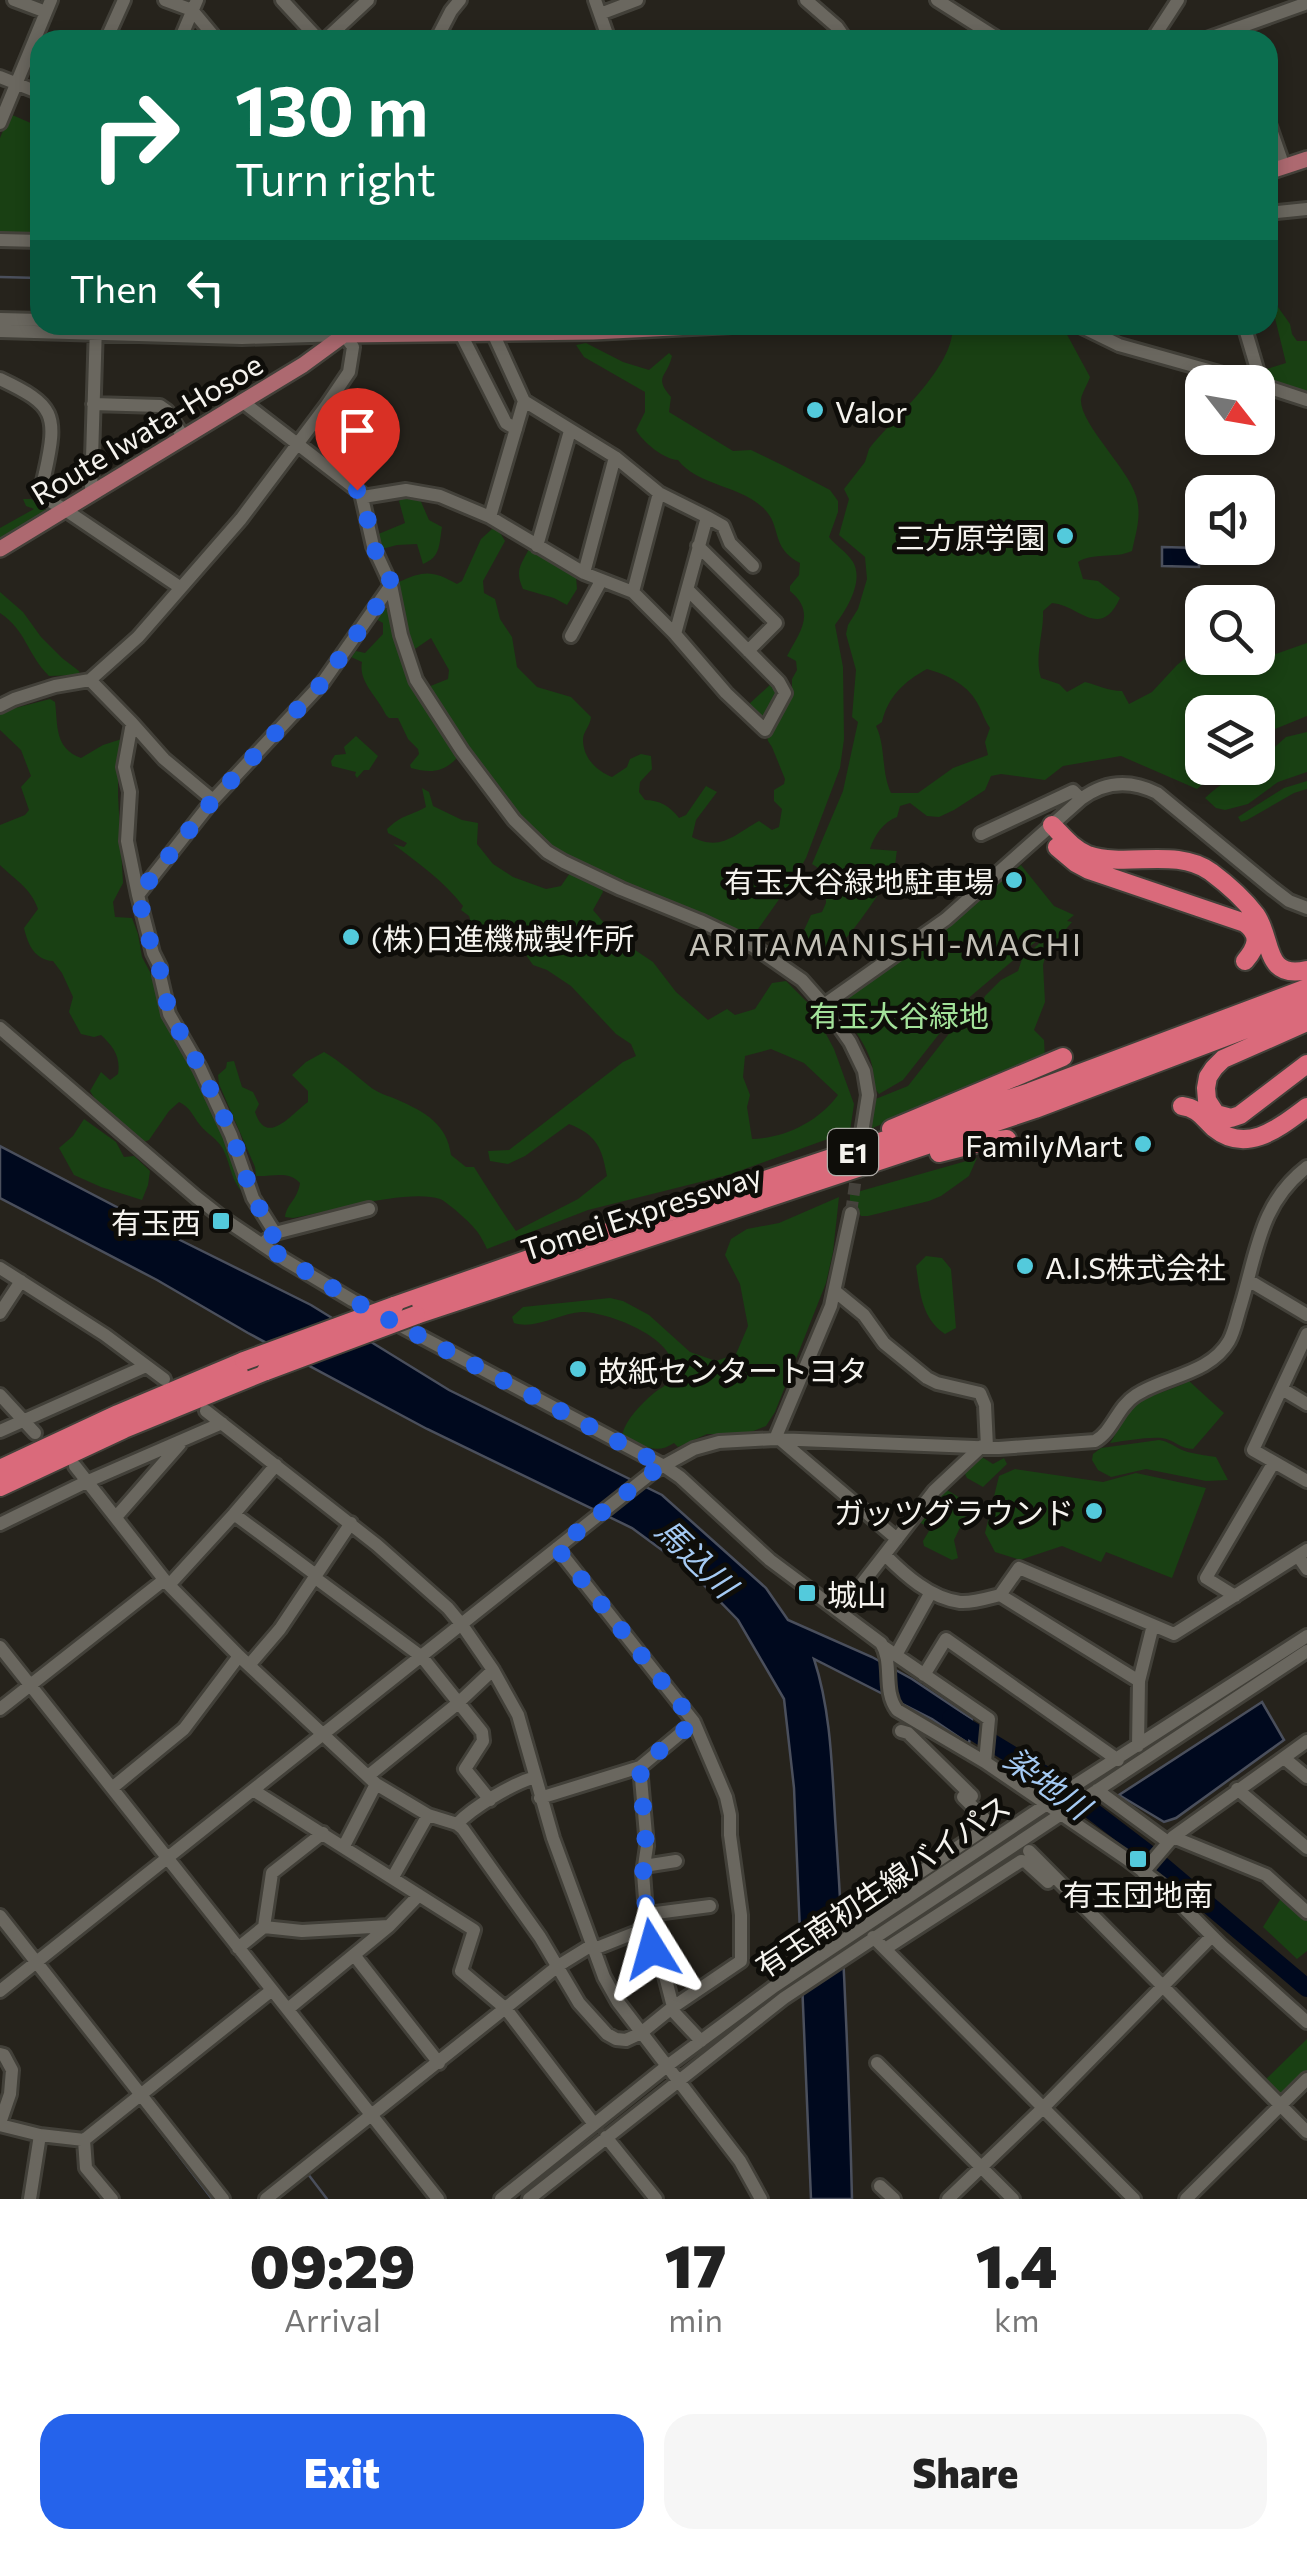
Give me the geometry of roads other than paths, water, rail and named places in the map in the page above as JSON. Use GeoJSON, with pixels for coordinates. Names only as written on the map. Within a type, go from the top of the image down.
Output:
{"type":"FeatureCollection","features":[{"type":"Feature","properties":{"kind":"highway"},"geometry":{"type":"LineString","coordinates":[[1048,829],[1066,856],[1089,870],[1245,923],[1256,938],[1254,951],[1246,960]]}},
{"type":"Feature","properties":{"kind":"highway"},"geometry":{"type":"LineString","coordinates":[[1048,829],[1089,855],[1200,865],[1255,914],[1272,960],[1294,972],[1307,970]]}},
{"type":"Feature","properties":{"kind":"highway","name":"Tomei Expressway"},"geometry":{"type":"LineString","coordinates":[[0,1469],[118,1414],[394,1306],[1030,1092],[1307,988]]}},
{"type":"Feature","properties":{"kind":"highway","name":"Tomei Expressway"},"geometry":{"type":"LineString","coordinates":[[0,1488],[124,1429],[266,1371],[568,1263],[1035,1109],[1307,1006]]}},
{"type":"Feature","properties":{"kind":"highway"},"geometry":{"type":"LineString","coordinates":[[1307,1022],[1223,1059],[1208,1078],[1210,1108],[1222,1117],[1240,1114],[1307,1064]]}},
{"type":"Feature","properties":{"kind":"highway"},"geometry":{"type":"LineString","coordinates":[[766,1181],[1063,1057]]}},
{"type":"Feature","properties":{"kind":"highway"},"geometry":{"type":"LineString","coordinates":[[1182,1106],[1199,1112],[1232,1138],[1251,1140],[1271,1132],[1307,1107]]}},
{"type":"Feature","properties":{"kind":"highway"},"geometry":{"type":"LineString","coordinates":[[798,1189],[1006,1139]]}},
{"type":"Feature","properties":{"kind":"main road"},"geometry":{"type":"LineString","coordinates":[[1278,168],[1307,160]]}},
{"type":"Feature","properties":{"kind":"main road","name":"Route Iwata-Hosoe"},"geometry":{"type":"LineString","coordinates":[[0,549],[303,366],[337,335]]}},
{"type":"Feature","properties":{"kind":"street"},"geometry":{"type":"LineString","coordinates":[[14,0],[48,6],[38,30]]}},
{"type":"Feature","properties":{"kind":"street"},"geometry":{"type":"LineString","coordinates":[[110,30],[124,0]]}},
{"type":"Feature","properties":{"kind":"street"},"geometry":{"type":"LineString","coordinates":[[165,0],[195,5],[211,30]]}},
{"type":"Feature","properties":{"kind":"street"},"geometry":{"type":"LineString","coordinates":[[282,0],[312,30]]}},
{"type":"Feature","properties":{"kind":"street"},"geometry":{"type":"LineString","coordinates":[[334,30],[368,0]]}},
{"type":"Feature","properties":{"kind":"street"},"geometry":{"type":"LineString","coordinates":[[597,7],[637,0]]}},
{"type":"Feature","properties":{"kind":"street"},"geometry":{"type":"LineString","coordinates":[[806,0],[839,30]]}},
{"type":"Feature","properties":{"kind":"street"},"geometry":{"type":"LineString","coordinates":[[938,0],[984,30]]}},
{"type":"Feature","properties":{"kind":"street"},"geometry":{"type":"LineString","coordinates":[[1158,30],[1178,0]]}},
{"type":"Feature","properties":{"kind":"street"},"geometry":{"type":"LineString","coordinates":[[1274,15],[1283,0]]}},
{"type":"Feature","properties":{"kind":"street"},"geometry":{"type":"LineString","coordinates":[[1246,30],[1307,3]]}},
{"type":"Feature","properties":{"kind":"street"},"geometry":{"type":"LineString","coordinates":[[440,30],[452,4]]}},
{"type":"Feature","properties":{"kind":"street"},"geometry":{"type":"LineString","coordinates":[[184,30],[195,5]]}},
{"type":"Feature","properties":{"kind":"street"},"geometry":{"type":"LineString","coordinates":[[0,123],[30,49]]}},
{"type":"Feature","properties":{"kind":"street"},"geometry":{"type":"LineString","coordinates":[[0,76],[30,89]]}},
{"type":"Feature","properties":{"kind":"street"},"geometry":{"type":"LineString","coordinates":[[1278,149],[1284,166]]}},
{"type":"Feature","properties":{"kind":"street"},"geometry":{"type":"LineString","coordinates":[[1278,212],[1307,210]]}},
{"type":"Feature","properties":{"kind":"street"},"geometry":{"type":"LineString","coordinates":[[0,240],[30,241]]}},
{"type":"Feature","properties":{"kind":"street"},"geometry":{"type":"LineString","coordinates":[[0,319],[30,320]]}},
{"type":"Feature","properties":{"kind":"street"},"geometry":{"type":"LineString","coordinates":[[0,331],[30,331]]}},
{"type":"Feature","properties":{"kind":"street"},"geometry":{"type":"LineString","coordinates":[[91,492],[96,335]]}},
{"type":"Feature","properties":{"kind":"street"},"geometry":{"type":"LineString","coordinates":[[187,335],[280,335]]}},
{"type":"Feature","properties":{"kind":"street"},"geometry":{"type":"LineString","coordinates":[[0,706],[56,686],[90,680],[138,637],[242,518],[348,372],[352,347],[346,335]]}},
{"type":"Feature","properties":{"kind":"street"},"geometry":{"type":"LineString","coordinates":[[462,335],[506,423],[516,429]]}},
{"type":"Feature","properties":{"kind":"street"},"geometry":{"type":"LineString","coordinates":[[493,335],[524,401],[615,458],[659,493],[723,526],[730,543],[752,566]]}},
{"type":"Feature","properties":{"kind":"street"},"geometry":{"type":"LineString","coordinates":[[1098,335],[1118,345],[1189,365]]}},
{"type":"Feature","properties":{"kind":"street"},"geometry":{"type":"LineString","coordinates":[[1246,335],[1253,365]]}},
{"type":"Feature","properties":{"kind":"street"},"geometry":{"type":"LineString","coordinates":[[0,380],[24,391],[49,411],[53,427],[40,492],[44,498],[181,588]]}},
{"type":"Feature","properties":{"kind":"street"},"geometry":{"type":"LineString","coordinates":[[1275,390],[1307,400]]}},
{"type":"Feature","properties":{"kind":"street"},"geometry":{"type":"LineString","coordinates":[[490,517],[524,401]]}},
{"type":"Feature","properties":{"kind":"street"},"geometry":{"type":"LineString","coordinates":[[243,402],[361,492],[370,536],[392,584],[400,635],[416,680],[489,788],[528,836],[547,852],[576,867],[753,946],[792,971],[824,1004],[864,1071],[868,1095],[862,1134]]}},
{"type":"Feature","properties":{"kind":"street"},"geometry":{"type":"LineString","coordinates":[[93,404],[160,406],[184,438]]}},
{"type":"Feature","properties":{"kind":"street"},"geometry":{"type":"LineString","coordinates":[[537,546],[570,431]]}},
{"type":"Feature","properties":{"kind":"street"},"geometry":{"type":"LineString","coordinates":[[584,574],[615,458]]}},
{"type":"Feature","properties":{"kind":"street"},"geometry":{"type":"LineString","coordinates":[[363,497],[406,490],[440,496],[490,517],[584,574],[633,592],[765,730],[785,693],[779,682],[688,590]]}},
{"type":"Feature","properties":{"kind":"street"},"geometry":{"type":"LineString","coordinates":[[633,592],[659,493]]}},
{"type":"Feature","properties":{"kind":"street"},"geometry":{"type":"LineString","coordinates":[[675,634],[707,517]]}},
{"type":"Feature","properties":{"kind":"street"},"geometry":{"type":"LineString","coordinates":[[698,546],[776,624],[748,651]]}},
{"type":"Feature","properties":{"kind":"street"},"geometry":{"type":"LineString","coordinates":[[570,636],[602,580]]}},
{"type":"Feature","properties":{"kind":"street"},"geometry":{"type":"LineString","coordinates":[[138,895],[213,800],[323,682],[392,584]]}},
{"type":"Feature","properties":{"kind":"street"},"geometry":{"type":"LineString","coordinates":[[90,680],[164,758],[213,800]]}},
{"type":"Feature","properties":{"kind":"street"},"geometry":{"type":"LineString","coordinates":[[132,722],[124,767],[130,792],[127,841],[170,1014],[232,1134],[253,1198],[275,1233]]}},
{"type":"Feature","properties":{"kind":"street"},"geometry":{"type":"LineString","coordinates":[[824,1004],[946,919],[1090,792],[1112,784],[1136,784],[1157,793],[1288,901],[1307,908]]}},
{"type":"Feature","properties":{"kind":"street"},"geometry":{"type":"LineString","coordinates":[[982,834],[1073,791],[1081,799]]}},
{"type":"Feature","properties":{"kind":"street"},"geometry":{"type":"LineString","coordinates":[[0,1028],[172,1177],[262,1244],[352,1300],[680,1477],[770,1560],[889,1654],[989,1719],[985,1762]]}},
{"type":"Feature","properties":{"kind":"street"},"geometry":{"type":"LineString","coordinates":[[0,1991],[659,1468],[704,1444],[778,1440],[1015,1448],[1101,1438],[1125,1403],[1140,1392],[1209,1362],[1222,1350],[1234,1330],[1264,1222],[1274,1202],[1307,1168]]}},
{"type":"Feature","properties":{"kind":"street"},"geometry":{"type":"LineString","coordinates":[[262,1244],[275,1233],[369,1209]]}},
{"type":"Feature","properties":{"kind":"street"},"geometry":{"type":"LineString","coordinates":[[778,1440],[836,1292],[851,1213]]}},
{"type":"Feature","properties":{"kind":"street"},"geometry":{"type":"LineString","coordinates":[[0,1268],[106,1335],[164,1379]]}},
{"type":"Feature","properties":{"kind":"street"},"geometry":{"type":"LineString","coordinates":[[1248,1280],[1307,1315]]}},
{"type":"Feature","properties":{"kind":"street"},"geometry":{"type":"LineString","coordinates":[[0,1312],[21,1281]]}},
{"type":"Feature","properties":{"kind":"street"},"geometry":{"type":"LineString","coordinates":[[836,1292],[864,1315],[884,1343],[926,1378],[980,1393],[985,1405],[984,1446],[934,1491],[840,1612]]}},
{"type":"Feature","properties":{"kind":"street"},"geometry":{"type":"LineString","coordinates":[[1307,1334],[1254,1450],[1307,1481]]}},
{"type":"Feature","properties":{"kind":"street"},"geometry":{"type":"LineString","coordinates":[[0,1432],[146,1366]]}},
{"type":"Feature","properties":{"kind":"street"},"geometry":{"type":"LineString","coordinates":[[1282,1389],[1307,1404]]}},
{"type":"Feature","properties":{"kind":"street"},"geometry":{"type":"LineString","coordinates":[[0,1395],[35,1433]]}},
{"type":"Feature","properties":{"kind":"street"},"geometry":{"type":"LineString","coordinates":[[206,1411],[350,1524],[448,1608],[494,1670],[518,1716],[540,1798],[593,1947],[618,2002],[740,2161],[762,2199]]}},
{"type":"Feature","properties":{"kind":"street"},"geometry":{"type":"LineString","coordinates":[[0,1524],[222,1423]]}},
{"type":"Feature","properties":{"kind":"street"},"geometry":{"type":"LineString","coordinates":[[116,1518],[184,1440]]}},
{"type":"Feature","properties":{"kind":"street"},"geometry":{"type":"LineString","coordinates":[[778,1440],[898,1539]]}},
{"type":"Feature","properties":{"kind":"street"},"geometry":{"type":"LineString","coordinates":[[1235,1596],[1206,1578],[1274,1462]]}},
{"type":"Feature","properties":{"kind":"street"},"geometry":{"type":"LineString","coordinates":[[0,1709],[166,1582],[276,1465]]}},
{"type":"Feature","properties":{"kind":"street"},"geometry":{"type":"LineString","coordinates":[[75,1466],[166,1582],[372,1780],[428,1815],[457,1824],[479,1850],[579,2003],[608,2034],[616,2040],[626,2040],[642,2033],[742,1960],[730,1815],[694,1722],[557,1548]]}},
{"type":"Feature","properties":{"kind":"street"},"geometry":{"type":"LineString","coordinates":[[234,1514],[422,1657],[482,1732],[483,1742],[465,1767],[490,1800]]}},
{"type":"Feature","properties":{"kind":"street"},"geometry":{"type":"LineString","coordinates":[[112,1788],[184,1729],[245,1660],[280,1628],[350,1524]]}},
{"type":"Feature","properties":{"kind":"street"},"geometry":{"type":"LineString","coordinates":[[1000,1595],[1019,1568],[1174,1634],[1303,1553],[1307,1569]]}},
{"type":"Feature","properties":{"kind":"street"},"geometry":{"type":"LineString","coordinates":[[885,1555],[930,1592],[960,1602],[1000,1595],[1139,1681]]}},
{"type":"Feature","properties":{"kind":"street"},"geometry":{"type":"LineString","coordinates":[[930,1592],[889,1654],[890,1700],[903,1715],[1063,1812],[1144,1871],[1307,2022]]}},
{"type":"Feature","properties":{"kind":"street"},"geometry":{"type":"LineString","coordinates":[[1138,1746],[1139,1681],[1153,1625]]}},
{"type":"Feature","properties":{"kind":"street","name":"有玉南初生線バイパス"},"geometry":{"type":"LineString","coordinates":[[528,2199],[862,1927],[1307,1636]]}},
{"type":"Feature","properties":{"kind":"street"},"geometry":{"type":"LineString","coordinates":[[924,1674],[946,1639],[1118,1760]]}},
{"type":"Feature","properties":{"kind":"street"},"geometry":{"type":"LineString","coordinates":[[0,1647],[438,2199]]}},
{"type":"Feature","properties":{"kind":"street","name":"有玉南初生線バイパス"},"geometry":{"type":"LineString","coordinates":[[501,2199],[701,2041],[868,1941],[1307,1650]]}},
{"type":"Feature","properties":{"kind":"street"},"geometry":{"type":"LineString","coordinates":[[344,1846],[372,1780],[494,1670]]}},
{"type":"Feature","properties":{"kind":"street"},"geometry":{"type":"LineString","coordinates":[[540,1798],[640,1767],[694,1722]]}},
{"type":"Feature","properties":{"kind":"street"},"geometry":{"type":"LineString","coordinates":[[901,1731],[908,1733],[997,1821]]}},
{"type":"Feature","properties":{"kind":"street"},"geometry":{"type":"LineString","coordinates":[[1144,1871],[1170,1839],[1307,1741]]}},
{"type":"Feature","properties":{"kind":"street"},"geometry":{"type":"LineString","coordinates":[[1284,1758],[1307,1777]]}},
{"type":"Feature","properties":{"kind":"street"},"geometry":{"type":"LineString","coordinates":[[640,1767],[646,1846],[645,1899],[652,1949],[664,1972],[672,2008],[701,2041]]}},
{"type":"Feature","properties":{"kind":"street"},"geometry":{"type":"LineString","coordinates":[[457,1824],[490,1800],[536,1777]]}},
{"type":"Feature","properties":{"kind":"street"},"geometry":{"type":"LineString","coordinates":[[253,1790],[474,1930],[461,1971],[506,2009],[594,2124]]}},
{"type":"Feature","properties":{"kind":"street"},"geometry":{"type":"LineString","coordinates":[[1236,1790],[1307,1848]]}},
{"type":"Feature","properties":{"kind":"street"},"geometry":{"type":"LineString","coordinates":[[882,1914],[874,1903],[991,1825],[963,1797],[968,1792]]}},
{"type":"Feature","properties":{"kind":"street"},"geometry":{"type":"LineString","coordinates":[[1094,1792],[1170,1839],[1266,1875],[1307,1912]]}},
{"type":"Feature","properties":{"kind":"street"},"geometry":{"type":"LineString","coordinates":[[393,1877],[428,1815]]}},
{"type":"Feature","properties":{"kind":"street"},"geometry":{"type":"LineString","coordinates":[[238,1948],[264,1927],[272,1873],[322,1833]]}},
{"type":"Feature","properties":{"kind":"street"},"geometry":{"type":"LineString","coordinates":[[1029,1851],[1307,2132]]}},
{"type":"Feature","properties":{"kind":"street"},"geometry":{"type":"LineString","coordinates":[[644,1866],[676,1861]]}},
{"type":"Feature","properties":{"kind":"street"},"geometry":{"type":"LineString","coordinates":[[885,1948],[1021,1861],[1054,1888],[1062,1887]]}},
{"type":"Feature","properties":{"kind":"street"},"geometry":{"type":"LineString","coordinates":[[288,2009],[388,1926],[418,1895]]}},
{"type":"Feature","properties":{"kind":"street"},"geometry":{"type":"LineString","coordinates":[[266,2199],[558,1966],[593,1947],[637,1932],[656,1913],[710,1906]]}},
{"type":"Feature","properties":{"kind":"street"},"geometry":{"type":"LineString","coordinates":[[0,1916],[223,2199]]}},
{"type":"Feature","properties":{"kind":"street"},"geometry":{"type":"LineString","coordinates":[[264,1927],[302,1931],[388,1926]]}},
{"type":"Feature","properties":{"kind":"street"},"geometry":{"type":"LineString","coordinates":[[948,2199],[1212,1936]]}},
{"type":"Feature","properties":{"kind":"street"},"geometry":{"type":"LineString","coordinates":[[868,1941],[885,1948],[1134,2199]]}},
{"type":"Feature","properties":{"kind":"street"},"geometry":{"type":"LineString","coordinates":[[354,1955],[439,2063]]}},
{"type":"Feature","properties":{"kind":"street"},"geometry":{"type":"LineString","coordinates":[[0,2054],[12,2070],[10,2094],[0,2124],[40,2135],[84,2140],[272,1990]]}},
{"type":"Feature","properties":{"kind":"street"},"geometry":{"type":"LineString","coordinates":[[878,2064],[1013,2199]]}},
{"type":"Feature","properties":{"kind":"street"},"geometry":{"type":"LineString","coordinates":[[1186,2199],[1307,2079]]}},
{"type":"Feature","properties":{"kind":"street"},"geometry":{"type":"LineString","coordinates":[[30,2199],[40,2135]]}},
{"type":"Feature","properties":{"kind":"street"},"geometry":{"type":"LineString","coordinates":[[606,2137],[656,2199]]}},
{"type":"Feature","properties":{"kind":"street"},"geometry":{"type":"LineString","coordinates":[[84,2140],[86,2168],[112,2199]]}},
{"type":"Feature","properties":{"kind":"street"},"geometry":{"type":"LineString","coordinates":[[880,2186],[894,2199]]}},
{"type":"Feature","properties":{"kind":"water"},"geometry":{"type":"Polygon","coordinates":[[[1162,547],[1185,548],[1185,565],[1199,567],[1162,566],[1162,547]]]}},
{"type":"Feature","properties":{"kind":"water","name":"馬込川"},"geometry":{"type":"Polygon","coordinates":[[[0,1146],[311,1305],[449,1390],[662,1495],[766,1588],[788,1620],[872,1657],[972,1719],[969,1744],[932,1719],[814,1659],[828,1723],[832,1767],[852,2199],[811,2199],[794,1788],[784,1699],[738,1620],[689,1570],[632,1528],[427,1429],[0,1198],[0,1146]]]}},
{"type":"Feature","properties":{"kind":"water"},"geometry":{"type":"Polygon","coordinates":[[[1262,1702],[1284,1740],[1176,1818],[1164,1822],[1119,1795],[1262,1702]]]}},
{"type":"Feature","properties":{"kind":"waterway"},"geometry":{"type":"LineString","coordinates":[[0,277],[30,278]]}},
{"type":"Feature","properties":{"kind":"waterway","name":"染地川"},"geometry":{"type":"LineString","coordinates":[[951,1718],[1045,1775],[1146,1852],[1307,1988]]}},
{"type":"Feature","properties":{"kind":"waterway"},"geometry":{"type":"LineString","coordinates":[[140,2105],[212,2199]]}},
{"type":"Feature","properties":{"kind":"waterway"},"geometry":{"type":"LineString","coordinates":[[278,2199],[308,2174],[327,2199]]}},
{"type":"Feature","properties":{"kind":"tunnel"},"geometry":{"type":"LineString","coordinates":[[851,1213],[861,1141]]}},
{"type":"Feature","properties":{"kind":"place","name":"Valor"},"geometry":{"type":"Point","coordinates":[815,410]}},
{"type":"Feature","properties":{"kind":"place","name":"三方原学園"},"geometry":{"type":"Point","coordinates":[1065,536]}},
{"type":"Feature","properties":{"kind":"place","name":"有玉大谷緑地駐車場"},"geometry":{"type":"Point","coordinates":[1014,880]}},
{"type":"Feature","properties":{"kind":"place","name":"(株)日進機械製作所"},"geometry":{"type":"Point","coordinates":[351,937]}},
{"type":"Feature","properties":{"kind":"place","name":"FamilyMart"},"geometry":{"type":"Point","coordinates":[1143,1144]}},
{"type":"Feature","properties":{"kind":"place","name":"有玉西"},"geometry":{"type":"Point","coordinates":[221,1221]}},
{"type":"Feature","properties":{"kind":"place","name":"A.I.S株式会社"},"geometry":{"type":"Point","coordinates":[1025,1266]}},
{"type":"Feature","properties":{"kind":"place","name":"故紙センタートヨタ"},"geometry":{"type":"Point","coordinates":[578,1369]}},
{"type":"Feature","properties":{"kind":"place","name":"ガッツグラウンド"},"geometry":{"type":"Point","coordinates":[1094,1511]}},
{"type":"Feature","properties":{"kind":"place","name":"城山"},"geometry":{"type":"Point","coordinates":[807,1593]}},
{"type":"Feature","properties":{"kind":"place","name":"有玉団地南"},"geometry":{"type":"Point","coordinates":[1138,1859]}},
{"type":"Feature","properties":{"kind":"district","name":"ARITAMANISHI-MACHI"},"geometry":{"type":"Point","coordinates":[886,943]}},
{"type":"Feature","properties":{"kind":"park label","name":"有玉大谷緑地"},"geometry":{"type":"Point","coordinates":[899,1014]}}]}
